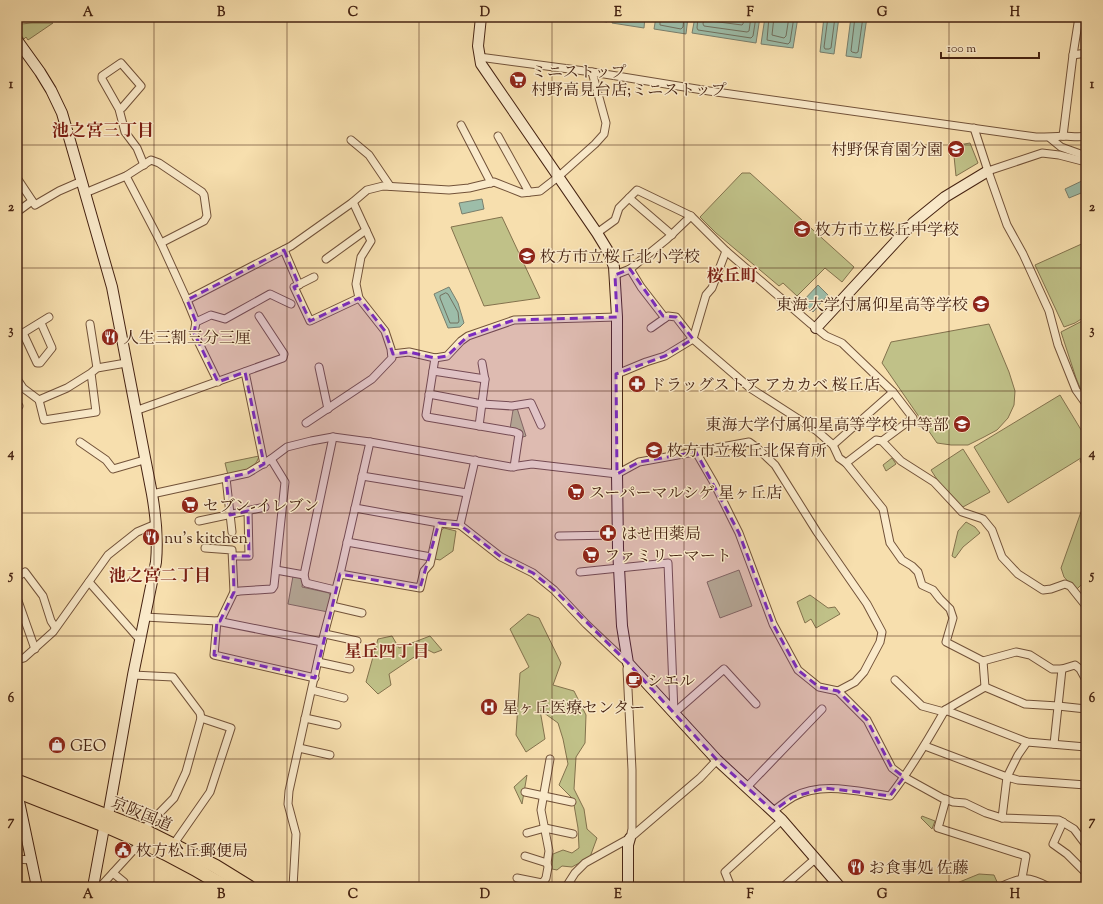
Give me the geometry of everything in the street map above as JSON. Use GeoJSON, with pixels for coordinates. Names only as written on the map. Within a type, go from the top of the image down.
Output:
{"type":"FeatureCollection","features":[{"type":"Feature","properties":{"kind":"highway","name":"京阪国道"},"geometry":{"type":"LineString","coordinates":[[17,780],[142,836],[174,845],[215,866],[250,887]]}},
{"type":"Feature","properties":{"kind":"highway","name":"京阪国道"},"geometry":{"type":"LineString","coordinates":[[17,792],[106,821]]}},
{"type":"Feature","properties":{"kind":"highway","name":"京阪国道"},"geometry":{"type":"LineString","coordinates":[[142,836],[226,887]]}},
{"type":"Feature","properties":{"kind":"street"},"geometry":{"type":"LineString","coordinates":[[481,17],[478,46],[481,64],[597,233],[608,250],[614,267],[617,317],[617,535],[622,626],[628,663],[626,670],[632,789],[632,829],[628,845],[628,887]]}},
{"type":"Feature","properties":{"kind":"street"},"geometry":{"type":"LineString","coordinates":[[1063,136],[1079,17]]}},
{"type":"Feature","properties":{"kind":"street"},"geometry":{"type":"LineString","coordinates":[[17,40],[40,72],[61,111],[82,181],[112,287],[144,460],[152,494],[156,524],[158,548],[156,562],[93,887]]}},
{"type":"Feature","properties":{"kind":"street"},"geometry":{"type":"LineString","coordinates":[[1073,55],[1086,53]]}},
{"type":"Feature","properties":{"kind":"street"},"geometry":{"type":"LineString","coordinates":[[479,57],[592,72],[717,92],[1050,138],[1063,136],[1081,138],[1086,136]]}},
{"type":"Feature","properties":{"kind":"street"},"geometry":{"type":"LineString","coordinates":[[119,109],[122,108],[141,86],[121,63],[102,76],[102,79],[119,109],[125,132],[137,148],[144,165]]}},
{"type":"Feature","properties":{"kind":"street"},"geometry":{"type":"LineString","coordinates":[[187,300],[291,246],[353,202],[367,190],[390,186],[450,190],[469,188],[494,182],[522,193],[540,191],[558,177],[604,134],[606,123],[592,72]]}},
{"type":"Feature","properties":{"kind":"street"},"geometry":{"type":"LineString","coordinates":[[461,125],[490,183]]}},
{"type":"Feature","properties":{"kind":"street"},"geometry":{"type":"LineString","coordinates":[[974,128],[1007,225],[1023,254],[1049,311],[1058,345],[1076,390],[1086,404]]}},
{"type":"Feature","properties":{"kind":"street"},"geometry":{"type":"LineString","coordinates":[[498,136],[530,192]]}},
{"type":"Feature","properties":{"kind":"street"},"geometry":{"type":"LineString","coordinates":[[1050,138],[1061,147],[1086,156]]}},
{"type":"Feature","properties":{"kind":"street"},"geometry":{"type":"LineString","coordinates":[[351,140],[369,155],[390,186]]}},
{"type":"Feature","properties":{"kind":"street"},"geometry":{"type":"LineString","coordinates":[[816,328],[913,223],[945,197],[988,171],[1042,152],[1086,162]]}},
{"type":"Feature","properties":{"kind":"street"},"geometry":{"type":"LineString","coordinates":[[85,193],[126,176],[151,160],[159,162],[202,192],[204,195],[207,216],[204,221],[161,244]]}},
{"type":"Feature","properties":{"kind":"street"},"geometry":{"type":"LineString","coordinates":[[126,176],[161,244],[187,300],[196,322],[194,333],[218,382]]}},
{"type":"Feature","properties":{"kind":"street"},"geometry":{"type":"LineString","coordinates":[[18,181],[35,206],[59,191],[82,181]]}},
{"type":"Feature","properties":{"kind":"street"},"geometry":{"type":"LineString","coordinates":[[597,233],[615,220],[619,208],[637,190],[691,216],[726,251],[816,328],[826,336],[842,343],[893,392],[914,418],[882,441]]}},
{"type":"Feature","properties":{"kind":"street"},"geometry":{"type":"LineString","coordinates":[[629,198],[672,235]]}},
{"type":"Feature","properties":{"kind":"street"},"geometry":{"type":"LineString","coordinates":[[17,212],[32,202]]}},
{"type":"Feature","properties":{"kind":"street"},"geometry":{"type":"LineString","coordinates":[[306,423],[372,379],[392,358],[385,331],[358,298],[356,284],[361,257],[371,241],[353,202]]}},
{"type":"Feature","properties":{"kind":"street"},"geometry":{"type":"LineString","coordinates":[[615,275],[630,269],[672,235],[691,216]]}},
{"type":"Feature","properties":{"kind":"street"},"geometry":{"type":"LineString","coordinates":[[326,259],[366,230]]}},
{"type":"Feature","properties":{"kind":"street"},"geometry":{"type":"LineString","coordinates":[[284,250],[298,285]]}},
{"type":"Feature","properties":{"kind":"street"},"geometry":{"type":"LineString","coordinates":[[617,374],[664,356],[693,339],[706,295],[712,288],[726,251]]}},
{"type":"Feature","properties":{"kind":"street"},"geometry":{"type":"LineString","coordinates":[[630,269],[641,287],[665,318]]}},
{"type":"Feature","properties":{"kind":"street"},"geometry":{"type":"LineString","coordinates":[[314,277],[294,287],[310,321],[358,298]]}},
{"type":"Feature","properties":{"kind":"street"},"geometry":{"type":"LineString","coordinates":[[196,322],[211,315],[225,319],[270,294],[291,304]]}},
{"type":"Feature","properties":{"kind":"street"},"geometry":{"type":"LineString","coordinates":[[135,411],[283,358],[284,354],[259,316]]}},
{"type":"Feature","properties":{"kind":"street"},"geometry":{"type":"LineString","coordinates":[[651,328],[668,316],[676,317],[693,339],[750,388],[817,431],[833,445],[839,458],[846,463],[883,509],[890,543],[902,560],[918,572],[922,585],[933,590],[950,609],[953,618],[946,642],[983,662],[1016,652],[1030,655],[1052,669],[1062,669],[1075,665],[1080,669],[1086,680]]}},
{"type":"Feature","properties":{"kind":"street"},"geometry":{"type":"LineString","coordinates":[[41,323],[52,348],[40,363],[37,363],[20,334],[49,317]]}},
{"type":"Feature","properties":{"kind":"street"},"geometry":{"type":"LineString","coordinates":[[392,354],[408,352],[435,358],[447,356],[461,341],[468,336],[514,320],[617,317]]}},
{"type":"Feature","properties":{"kind":"street"},"geometry":{"type":"LineString","coordinates":[[90,324],[97,368]]}},
{"type":"Feature","properties":{"kind":"street"},"geometry":{"type":"LineString","coordinates":[[435,358],[426,415],[428,417],[515,432],[519,434],[514,467]]}},
{"type":"Feature","properties":{"kind":"street"},"geometry":{"type":"LineString","coordinates":[[38,400],[67,388],[97,368],[126,363]]}},
{"type":"Feature","properties":{"kind":"street"},"geometry":{"type":"LineString","coordinates":[[479,426],[485,379],[482,363]]}},
{"type":"Feature","properties":{"kind":"street"},"geometry":{"type":"LineString","coordinates":[[318,367],[328,409]]}},
{"type":"Feature","properties":{"kind":"street"},"geometry":{"type":"LineString","coordinates":[[433,371],[485,379]]}},
{"type":"Feature","properties":{"kind":"street"},"geometry":{"type":"LineString","coordinates":[[245,372],[264,464]]}},
{"type":"Feature","properties":{"kind":"street"},"geometry":{"type":"LineString","coordinates":[[17,378],[23,388],[38,400],[44,420],[96,412],[91,373]]}},
{"type":"Feature","properties":{"kind":"street"},"geometry":{"type":"LineString","coordinates":[[17,394],[23,388]]}},
{"type":"Feature","properties":{"kind":"street"},"geometry":{"type":"LineString","coordinates":[[833,445],[893,392]]}},
{"type":"Feature","properties":{"kind":"street"},"geometry":{"type":"LineString","coordinates":[[429,394],[482,404],[512,406],[531,403],[541,425]]}},
{"type":"Feature","properties":{"kind":"street"},"geometry":{"type":"LineString","coordinates":[[17,403],[19,406],[17,407]]}},
{"type":"Feature","properties":{"kind":"street"},"geometry":{"type":"LineString","coordinates":[[152,494],[248,473],[272,459],[287,447],[333,437],[370,442],[511,467],[532,464],[616,474],[639,462],[749,442],[775,465],[817,532],[867,604],[882,632],[880,642],[864,672],[855,682],[838,691]]}},
{"type":"Feature","properties":{"kind":"street"},"geometry":{"type":"LineString","coordinates":[[333,437],[304,574],[306,583],[335,590]]}},
{"type":"Feature","properties":{"kind":"street"},"geometry":{"type":"LineString","coordinates":[[846,463],[876,440],[882,441],[901,461],[934,482],[962,512],[983,519],[992,530],[1002,557],[1018,574],[1043,590],[1065,584],[1070,586],[1086,606]]}},
{"type":"Feature","properties":{"kind":"street"},"geometry":{"type":"LineString","coordinates":[[80,442],[106,460],[113,470],[144,460]]}},
{"type":"Feature","properties":{"kind":"street"},"geometry":{"type":"LineString","coordinates":[[293,887],[296,834],[288,804],[289,791],[322,642],[340,574],[370,442]]}},
{"type":"Feature","properties":{"kind":"street"},"geometry":{"type":"LineString","coordinates":[[696,452],[714,483],[738,532],[773,624],[798,670],[819,687],[838,691],[867,720],[892,768],[904,777],[946,799],[954,802],[965,803],[986,813],[1002,818],[1059,820],[1074,829],[1086,845]]}},
{"type":"Feature","properties":{"kind":"street"},"geometry":{"type":"LineString","coordinates":[[234,592],[240,590],[272,589],[274,586],[285,482],[272,459]]}},
{"type":"Feature","properties":{"kind":"street"},"geometry":{"type":"LineString","coordinates":[[460,525],[475,460]]}},
{"type":"Feature","properties":{"kind":"street"},"geometry":{"type":"LineString","coordinates":[[362,476],[468,492]]}},
{"type":"Feature","properties":{"kind":"street"},"geometry":{"type":"LineString","coordinates":[[226,478],[232,532]]}},
{"type":"Feature","properties":{"kind":"street"},"geometry":{"type":"LineString","coordinates":[[199,521],[265,507]]}},
{"type":"Feature","properties":{"kind":"street"},"geometry":{"type":"LineString","coordinates":[[355,508],[439,523],[460,525],[501,557],[532,573],[554,590],[586,624],[628,663],[717,760],[782,820],[840,887]]}},
{"type":"Feature","properties":{"kind":"street"},"geometry":{"type":"LineString","coordinates":[[233,556],[249,556],[248,511]]}},
{"type":"Feature","properties":{"kind":"street"},"geometry":{"type":"LineString","coordinates":[[340,574],[420,588],[424,571],[430,564],[439,523]]}},
{"type":"Feature","properties":{"kind":"street"},"geometry":{"type":"LineString","coordinates":[[17,660],[24,658],[53,632],[55,627],[108,555],[137,532],[156,524]]}},
{"type":"Feature","properties":{"kind":"street"},"geometry":{"type":"LineString","coordinates":[[559,536],[617,535]]}},
{"type":"Feature","properties":{"kind":"street"},"geometry":{"type":"LineString","coordinates":[[347,542],[431,557]]}},
{"type":"Feature","properties":{"kind":"street"},"geometry":{"type":"LineString","coordinates":[[205,548],[232,550],[233,556],[234,592],[218,621],[214,655],[315,678]]}},
{"type":"Feature","properties":{"kind":"street"},"geometry":{"type":"LineString","coordinates":[[580,572],[668,563],[674,713]]}},
{"type":"Feature","properties":{"kind":"street"},"geometry":{"type":"LineString","coordinates":[[276,570],[304,574]]}},
{"type":"Feature","properties":{"kind":"street"},"geometry":{"type":"LineString","coordinates":[[17,577],[25,572],[43,596],[51,621],[55,627]]}},
{"type":"Feature","properties":{"kind":"street"},"geometry":{"type":"LineString","coordinates":[[89,582],[141,641]]}},
{"type":"Feature","properties":{"kind":"street"},"geometry":{"type":"LineString","coordinates":[[17,598],[35,648]]}},
{"type":"Feature","properties":{"kind":"street"},"geometry":{"type":"LineString","coordinates":[[332,606],[362,613]]}},
{"type":"Feature","properties":{"kind":"street"},"geometry":{"type":"LineString","coordinates":[[145,617],[218,621],[322,642]]}},
{"type":"Feature","properties":{"kind":"street"},"geometry":{"type":"LineString","coordinates":[[325,634],[357,641]]}},
{"type":"Feature","properties":{"kind":"street"},"geometry":{"type":"LineString","coordinates":[[318,662],[350,669]]}},
{"type":"Feature","properties":{"kind":"street"},"geometry":{"type":"LineString","coordinates":[[983,662],[985,687]]}},
{"type":"Feature","properties":{"kind":"street"},"geometry":{"type":"LineString","coordinates":[[674,713],[724,669],[756,704]]}},
{"type":"Feature","properties":{"kind":"street"},"geometry":{"type":"LineString","coordinates":[[1054,744],[1062,669]]}},
{"type":"Feature","properties":{"kind":"street"},"geometry":{"type":"LineString","coordinates":[[100,887],[174,798],[186,772],[201,718],[200,713],[173,677],[133,675]]}},
{"type":"Feature","properties":{"kind":"street"},"geometry":{"type":"LineString","coordinates":[[895,680],[922,706],[945,711],[1027,742],[1086,747]]}},
{"type":"Feature","properties":{"kind":"street"},"geometry":{"type":"LineString","coordinates":[[985,687],[1025,704],[1058,706],[1086,710]]}},
{"type":"Feature","properties":{"kind":"street"},"geometry":{"type":"LineString","coordinates":[[773,811],[793,797],[825,788],[854,790],[890,796],[925,746],[945,711],[985,687]]}},
{"type":"Feature","properties":{"kind":"street"},"geometry":{"type":"LineString","coordinates":[[312,690],[344,698]]}},
{"type":"Feature","properties":{"kind":"street"},"geometry":{"type":"LineString","coordinates":[[746,787],[822,709]]}},
{"type":"Feature","properties":{"kind":"street"},"geometry":{"type":"LineString","coordinates":[[174,845],[210,792],[232,728],[201,718]]}},
{"type":"Feature","properties":{"kind":"street"},"geometry":{"type":"LineString","coordinates":[[305,718],[337,725]]}},
{"type":"Feature","properties":{"kind":"street"},"geometry":{"type":"LineString","coordinates":[[1002,818],[1007,777],[1018,755],[1027,742]]}},
{"type":"Feature","properties":{"kind":"street"},"geometry":{"type":"LineString","coordinates":[[925,746],[1018,780],[1086,785]]}},
{"type":"Feature","properties":{"kind":"street"},"geometry":{"type":"LineString","coordinates":[[299,748],[330,756]]}},
{"type":"Feature","properties":{"kind":"street"},"geometry":{"type":"LineString","coordinates":[[518,878],[541,885],[546,878],[549,851],[541,810],[550,759]]}},
{"type":"Feature","properties":{"kind":"street"},"geometry":{"type":"LineString","coordinates":[[566,887],[575,873],[585,863],[630,838],[700,778],[717,760]]}},
{"type":"Feature","properties":{"kind":"street"},"geometry":{"type":"LineString","coordinates":[[17,792],[37,887]]}},
{"type":"Feature","properties":{"kind":"street"},"geometry":{"type":"LineString","coordinates":[[525,792],[572,802]]}},
{"type":"Feature","properties":{"kind":"street"},"geometry":{"type":"LineString","coordinates":[[946,799],[938,828],[1026,856],[1022,878]]}},
{"type":"Feature","properties":{"kind":"street"},"geometry":{"type":"LineString","coordinates":[[731,887],[725,872],[782,820]]}},
{"type":"Feature","properties":{"kind":"street"},"geometry":{"type":"LineString","coordinates":[[1063,822],[1053,844],[1067,854],[1086,873]]}},
{"type":"Feature","properties":{"kind":"street"},"geometry":{"type":"LineString","coordinates":[[527,833],[545,828],[573,834]]}},
{"type":"Feature","properties":{"kind":"street"},"geometry":{"type":"LineString","coordinates":[[525,856],[547,863]]}},
{"type":"Feature","properties":{"kind":"street"},"geometry":{"type":"LineString","coordinates":[[17,859],[31,860]]}},
{"type":"Feature","properties":{"kind":"street"},"geometry":{"type":"LineString","coordinates":[[783,887],[815,859]]}},
{"type":"Feature","properties":{"kind":"street"},"geometry":{"type":"LineString","coordinates":[[113,873],[124,885]]}},
{"type":"Feature","properties":{"kind":"street"},"geometry":{"type":"LineString","coordinates":[[1000,887],[1022,878],[1040,882],[1049,887]]}},
{"type":"Feature","properties":{"kind":"highlighted area"},"geometry":{"type":"Polygon","coordinates":[[[284,250],[299,285],[294,287],[310,321],[359,298],[385,331],[393,354],[409,352],[435,358],[447,356],[468,336],[514,320],[617,317],[615,275],[630,269],[663,316],[676,317],[693,339],[665,356],[616,374],[617,474],[639,462],[696,452],[739,533],[773,624],[798,670],[819,687],[838,691],[867,720],[892,768],[904,777],[890,796],[825,788],[793,797],[773,811],[717,760],[628,663],[554,590],[533,573],[501,557],[460,525],[439,523],[420,588],[340,574],[315,678],[214,655],[217,621],[220,621],[234,592],[233,556],[249,556],[248,511],[230,515],[226,478],[248,473],[264,464],[245,372],[218,382],[194,333],[196,322],[187,300],[284,250]]]}},
{"type":"Feature","properties":{"kind":"green space"},"geometry":{"type":"Polygon","coordinates":[[[53,23],[28,40],[26,37],[24,39],[17,30],[17,27],[21,24],[53,23]]]}},
{"type":"Feature","properties":{"kind":"green space"},"geometry":{"type":"Polygon","coordinates":[[[970,143],[978,163],[956,176],[953,146],[970,143]]]}},
{"type":"Feature","properties":{"kind":"green space"},"geometry":{"type":"Polygon","coordinates":[[[742,173],[750,173],[854,267],[842,282],[825,268],[797,296],[783,283],[779,286],[716,233],[700,217],[742,173]]]}},
{"type":"Feature","properties":{"kind":"green space"},"geometry":{"type":"Polygon","coordinates":[[[502,217],[540,298],[484,306],[451,227],[502,217]]]}},
{"type":"Feature","properties":{"kind":"green space"},"geometry":{"type":"Polygon","coordinates":[[[1086,242],[1086,316],[1075,323],[1064,327],[1035,265],[1086,242]]]}},
{"type":"Feature","properties":{"kind":"green space"},"geometry":{"type":"Polygon","coordinates":[[[1086,319],[1086,390],[1083,395],[1061,332],[1086,319]]]}},
{"type":"Feature","properties":{"kind":"green space"},"geometry":{"type":"Polygon","coordinates":[[[989,324],[1009,372],[1015,391],[1014,405],[1008,418],[997,430],[968,445],[937,443],[882,363],[891,342],[989,324]]]}},
{"type":"Feature","properties":{"kind":"green space"},"geometry":{"type":"Polygon","coordinates":[[[1060,395],[1086,438],[1086,472],[1080,461],[1081,458],[1008,503],[974,447],[1060,395]]]}},
{"type":"Feature","properties":{"kind":"green space"},"geometry":{"type":"Polygon","coordinates":[[[517,408],[526,436],[523,437],[521,430],[510,429],[513,410],[517,408]]]}},
{"type":"Feature","properties":{"kind":"green space"},"geometry":{"type":"Polygon","coordinates":[[[963,449],[990,492],[963,507],[938,481],[931,470],[963,449]]]}},
{"type":"Feature","properties":{"kind":"green space"},"geometry":{"type":"Polygon","coordinates":[[[259,456],[251,468],[242,472],[228,475],[225,463],[259,456]]]}},
{"type":"Feature","properties":{"kind":"green space"},"geometry":{"type":"Polygon","coordinates":[[[892,458],[896,464],[886,471],[883,465],[892,458]]]}},
{"type":"Feature","properties":{"kind":"green space"},"geometry":{"type":"Polygon","coordinates":[[[1086,498],[1086,580],[1076,590],[1064,577],[1061,568],[1086,498]]]}},
{"type":"Feature","properties":{"kind":"green space"},"geometry":{"type":"Polygon","coordinates":[[[966,522],[975,527],[980,533],[963,547],[955,558],[952,556],[958,531],[966,522]]]}},
{"type":"Feature","properties":{"kind":"green space"},"geometry":{"type":"Polygon","coordinates":[[[444,528],[456,531],[453,551],[440,560],[435,559],[439,532],[444,528]]]}},
{"type":"Feature","properties":{"kind":"green space"},"geometry":{"type":"Polygon","coordinates":[[[739,570],[752,606],[720,618],[707,582],[739,570]]]}},
{"type":"Feature","properties":{"kind":"green space"},"geometry":{"type":"Polygon","coordinates":[[[293,576],[301,577],[303,579],[302,587],[329,593],[331,597],[328,612],[288,604],[293,576]]]}},
{"type":"Feature","properties":{"kind":"green space"},"geometry":{"type":"Polygon","coordinates":[[[810,595],[828,608],[835,607],[840,614],[816,628],[811,619],[805,623],[797,602],[810,595]]]}},
{"type":"Feature","properties":{"kind":"green space"},"geometry":{"type":"Polygon","coordinates":[[[528,614],[539,618],[561,663],[553,685],[574,691],[586,715],[585,743],[576,757],[574,789],[584,809],[587,829],[597,838],[590,857],[572,867],[562,866],[557,870],[552,869],[553,854],[563,850],[572,853],[579,848],[578,828],[573,799],[559,785],[568,764],[558,723],[540,710],[545,739],[526,752],[516,735],[520,673],[529,667],[510,629],[528,614]]]}},
{"type":"Feature","properties":{"kind":"green space"},"geometry":{"type":"Polygon","coordinates":[[[392,636],[399,648],[430,636],[442,650],[434,653],[426,649],[389,674],[391,685],[378,694],[366,682],[378,639],[392,636]]]}},
{"type":"Feature","properties":{"kind":"green space"},"geometry":{"type":"Polygon","coordinates":[[[527,775],[522,804],[514,787],[527,775]]]}},
{"type":"Feature","properties":{"kind":"green space"},"geometry":{"type":"Polygon","coordinates":[[[922,816],[935,821],[932,829],[921,818],[922,816]]]}},
{"type":"Feature","properties":{"kind":"green space"},"geometry":{"type":"Polygon","coordinates":[[[979,874],[994,875],[998,884],[991,887],[958,887],[957,883],[979,874]]]}},
{"type":"Feature","properties":{"kind":"water"},"geometry":{"type":"Polygon","coordinates":[[[575,17],[607,17],[607,22],[575,17]]]}},
{"type":"Feature","properties":{"kind":"water"},"geometry":{"type":"Polygon","coordinates":[[[613,17],[645,17],[644,28],[612,23],[613,17]]]}},
{"type":"Feature","properties":{"kind":"water"},"geometry":{"type":"Polygon","coordinates":[[[656,17],[688,17],[686,34],[654,29],[656,17]]]}},
{"type":"Feature","properties":{"kind":"water"},"geometry":{"type":"Polygon","coordinates":[[[695,17],[760,17],[756,43],[692,33],[695,17]]]}},
{"type":"Feature","properties":{"kind":"water"},"geometry":{"type":"Polygon","coordinates":[[[765,17],[798,17],[793,48],[761,44],[765,17]]]}},
{"type":"Feature","properties":{"kind":"water"},"geometry":{"type":"Polygon","coordinates":[[[824,17],[839,17],[834,54],[820,52],[824,17]]]}},
{"type":"Feature","properties":{"kind":"water"},"geometry":{"type":"Polygon","coordinates":[[[851,17],[867,17],[861,58],[846,56],[851,17]]]}},
{"type":"Feature","properties":{"kind":"water"},"geometry":{"type":"Polygon","coordinates":[[[1086,179],[1086,191],[1069,198],[1065,189],[1086,179]]]}},
{"type":"Feature","properties":{"kind":"water"},"geometry":{"type":"Polygon","coordinates":[[[482,199],[484,209],[462,214],[459,203],[482,199]]]}},
{"type":"Feature","properties":{"kind":"water"},"geometry":{"type":"Polygon","coordinates":[[[818,285],[828,295],[813,312],[802,302],[818,285]]]}},
{"type":"Feature","properties":{"kind":"water"},"geometry":{"type":"Polygon","coordinates":[[[449,287],[458,303],[464,323],[460,327],[448,328],[434,294],[449,287]]]}},
{"type":"Feature","properties":{"kind":"place","name":"ミニストップ 村野高見台店;ミニストップ"},"geometry":{"type":"Point","coordinates":[518,80]}},
{"type":"Feature","properties":{"kind":"place","name":"村野保育園分園"},"geometry":{"type":"Point","coordinates":[956,149]}},
{"type":"Feature","properties":{"kind":"place","name":"枚方市立桜丘中学校"},"geometry":{"type":"Point","coordinates":[802,229]}},
{"type":"Feature","properties":{"kind":"place","name":"枚方市立桜丘北小学校"},"geometry":{"type":"Point","coordinates":[527,256]}},
{"type":"Feature","properties":{"kind":"place","name":"東海大学付属仰星高等学校"},"geometry":{"type":"Point","coordinates":[981,304]}},
{"type":"Feature","properties":{"kind":"place","name":"人生三割三分三厘"},"geometry":{"type":"Point","coordinates":[110,337]}},
{"type":"Feature","properties":{"kind":"place","name":"ドラッグストア アカカベ 桜丘店"},"geometry":{"type":"Point","coordinates":[637,384]}},
{"type":"Feature","properties":{"kind":"place","name":"東海大学付属仰星高等学校 中等部"},"geometry":{"type":"Point","coordinates":[962,424]}},
{"type":"Feature","properties":{"kind":"place","name":"枚方市立桜丘北保育所"},"geometry":{"type":"Point","coordinates":[654,450]}},
{"type":"Feature","properties":{"kind":"place","name":"スーパーマルシゲ 星ヶ丘店"},"geometry":{"type":"Point","coordinates":[576,492]}},
{"type":"Feature","properties":{"kind":"place","name":"セブン-イレブン"},"geometry":{"type":"Point","coordinates":[190,505]}},
{"type":"Feature","properties":{"kind":"place","name":"はせ田薬局"},"geometry":{"type":"Point","coordinates":[608,533]}},
{"type":"Feature","properties":{"kind":"place","name":"nu's kitchen"},"geometry":{"type":"Point","coordinates":[151,537]}},
{"type":"Feature","properties":{"kind":"place","name":"ファミリーマート"},"geometry":{"type":"Point","coordinates":[591,555]}},
{"type":"Feature","properties":{"kind":"place","name":"シエル"},"geometry":{"type":"Point","coordinates":[634,680]}},
{"type":"Feature","properties":{"kind":"place","name":"星ヶ丘医療センター"},"geometry":{"type":"Point","coordinates":[489,707]}},
{"type":"Feature","properties":{"kind":"place","name":"GEO"},"geometry":{"type":"Point","coordinates":[57,745]}},
{"type":"Feature","properties":{"kind":"place","name":"枚方松丘郵便局"},"geometry":{"type":"Point","coordinates":[123,850]}},
{"type":"Feature","properties":{"kind":"place","name":"お食事処 佐藤"},"geometry":{"type":"Point","coordinates":[856,867]}},
{"type":"Feature","properties":{"kind":"district","name":"池之宮三丁目"},"geometry":{"type":"Point","coordinates":[103,130]}},
{"type":"Feature","properties":{"kind":"district","name":"桜丘町"},"geometry":{"type":"Point","coordinates":[732,275]}},
{"type":"Feature","properties":{"kind":"district","name":"池之宮二丁目"},"geometry":{"type":"Point","coordinates":[160,575]}},
{"type":"Feature","properties":{"kind":"district","name":"星丘四丁目"},"geometry":{"type":"Point","coordinates":[387,651]}}]}
